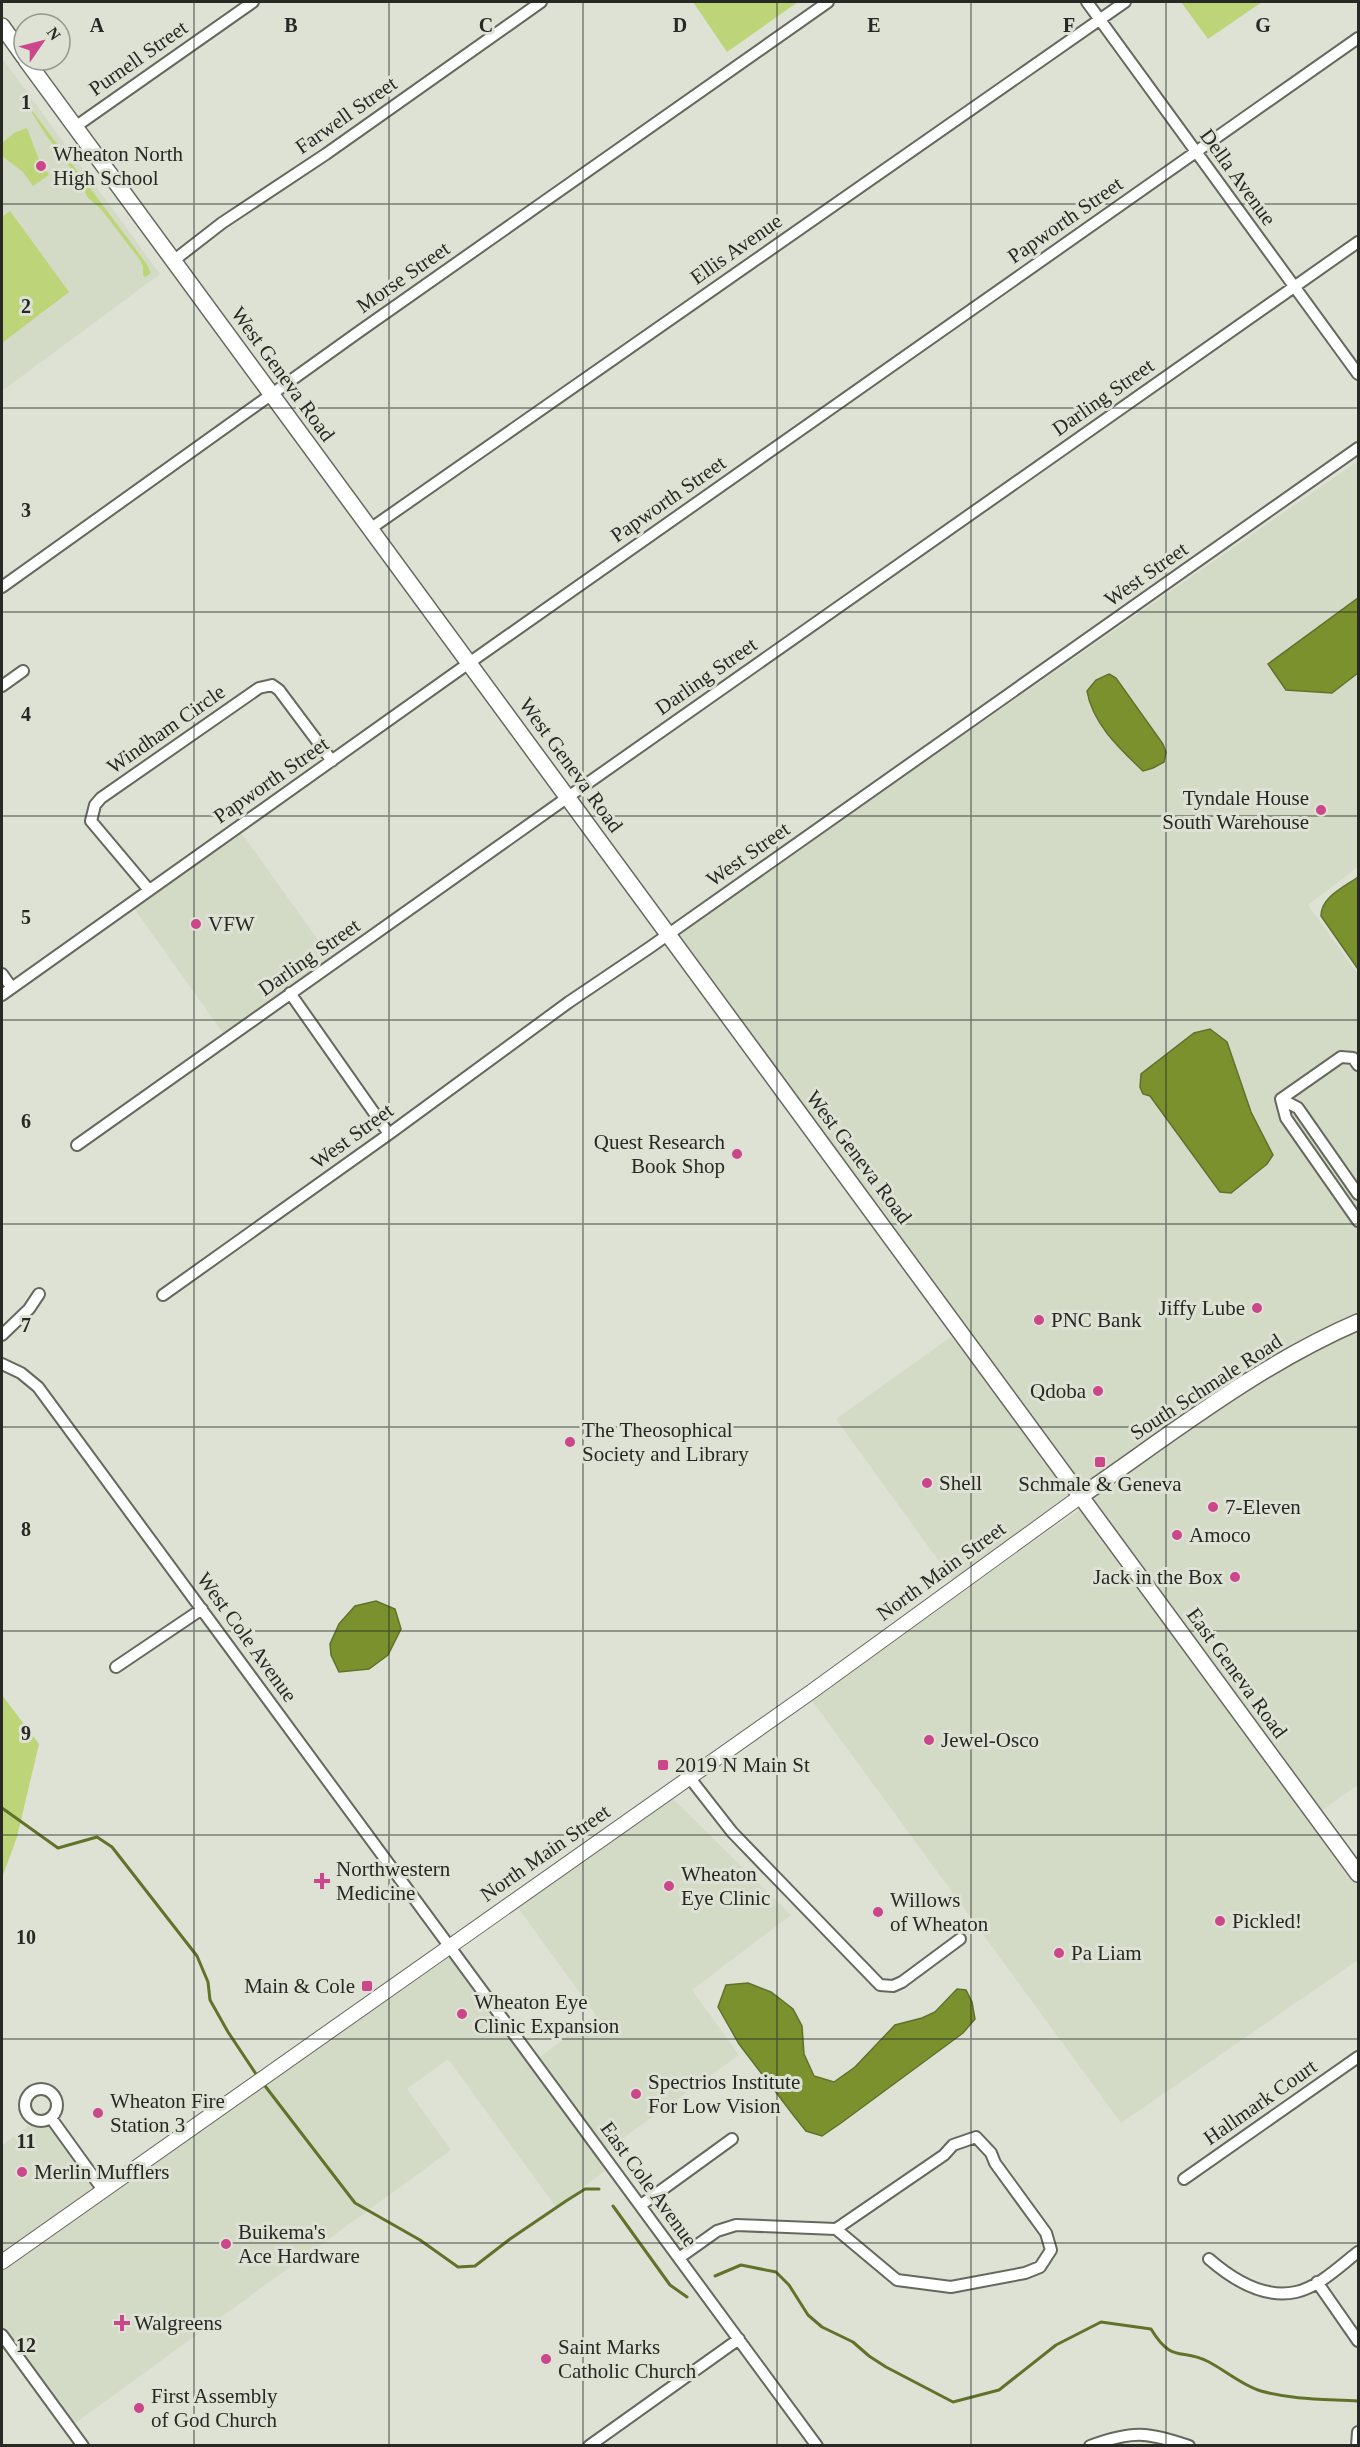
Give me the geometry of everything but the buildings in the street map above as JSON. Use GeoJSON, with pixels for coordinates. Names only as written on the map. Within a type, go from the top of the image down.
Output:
{"type":"FeatureCollection","features":[{"type":"Feature","properties":{"kind":"main road","name":"West Geneva Road"},"geometry":{"type":"LineString","coordinates":[[2,26],[12,40]]}},
{"type":"Feature","properties":{"kind":"main road","name":"West Geneva Road"},"geometry":{"type":"LineString","coordinates":[[35,72],[1081,1496]]}},
{"type":"Feature","properties":{"kind":"main road","name":"South Schmale Road"},"geometry":{"type":"LineString","coordinates":[[1081,1496],[1230,1393],[1308,1346],[1359,1322]]}},
{"type":"Feature","properties":{"kind":"main road","name":"East Geneva Road"},"geometry":{"type":"LineString","coordinates":[[1081,1496],[1359,1874]]}},
{"type":"Feature","properties":{"kind":"street","name":"Purnell Street"},"geometry":{"type":"LineString","coordinates":[[75,127],[254,2]]}},
{"type":"Feature","properties":{"kind":"street","name":"Farwell Street"},"geometry":{"type":"LineString","coordinates":[[173,261],[222,223],[326,154],[541,2]]}},
{"type":"Feature","properties":{"kind":"street","name":"Morse Street"},"geometry":{"type":"LineString","coordinates":[[2,587],[828,2]]}},
{"type":"Feature","properties":{"kind":"street","name":"Della Avenue"},"geometry":{"type":"LineString","coordinates":[[1087,2],[1359,375]]}},
{"type":"Feature","properties":{"kind":"street","name":"Ellis Avenue"},"geometry":{"type":"LineString","coordinates":[[370,529],[1125,2]]}},
{"type":"Feature","properties":{"kind":"street","name":"Papworth Street"},"geometry":{"type":"LineString","coordinates":[[2,995],[469,663],[1359,38]]}},
{"type":"Feature","properties":{"kind":"street","name":"Darling Street"},"geometry":{"type":"LineString","coordinates":[[77,1145],[1359,242]]}},
{"type":"Feature","properties":{"kind":"street","name":"West Street"},"geometry":{"type":"LineString","coordinates":[[163,1295],[569,1002],[1359,448]]}},
{"type":"Feature","properties":{"kind":"street"},"geometry":{"type":"LineString","coordinates":[[2,686],[23,671]]}},
{"type":"Feature","properties":{"kind":"street","name":"Windham Circle"},"geometry":{"type":"LineString","coordinates":[[149,890],[92,821],[95,805],[101,798],[259,688],[272,686],[279,690],[332,761]]}},
{"type":"Feature","properties":{"kind":"street"},"geometry":{"type":"LineString","coordinates":[[2,974],[12,988]]}},
{"type":"Feature","properties":{"kind":"street"},"geometry":{"type":"LineString","coordinates":[[290,993],[389,1134]]}},
{"type":"Feature","properties":{"kind":"street"},"geometry":{"type":"LineString","coordinates":[[1281,1099],[1341,1057],[1353,1059],[1359,1065]]}},
{"type":"Feature","properties":{"kind":"street"},"geometry":{"type":"LineString","coordinates":[[1281,1099],[1298,1108],[1359,1194]]}},
{"type":"Feature","properties":{"kind":"street"},"geometry":{"type":"LineString","coordinates":[[1281,1099],[1286,1118],[1359,1221]]}},
{"type":"Feature","properties":{"kind":"street"},"geometry":{"type":"LineString","coordinates":[[2,1335],[29,1308],[39,1294]]}},
{"type":"Feature","properties":{"kind":"street","name":"West Cole Avenue"},"geometry":{"type":"LineString","coordinates":[[2,1364],[21,1373],[38,1387],[450,1945]]}},
{"type":"Feature","properties":{"kind":"street","name":"North Main Street"},"geometry":{"type":"LineString","coordinates":[[2,2262],[689,1777],[1081,1496]]}},
{"type":"Feature","properties":{"kind":"street"},"geometry":{"type":"LineString","coordinates":[[116,1667],[202,1609]]}},
{"type":"Feature","properties":{"kind":"street"},"geometry":{"type":"LineString","coordinates":[[689,1777],[732,1832],[880,1985],[893,1986],[902,1982],[960,1940]]}},
{"type":"Feature","properties":{"kind":"street","name":"East Cole Avenue"},"geometry":{"type":"LineString","coordinates":[[450,1945],[817,2445]]}},
{"type":"Feature","properties":{"kind":"street","name":"Hallmark Court"},"geometry":{"type":"LineString","coordinates":[[1184,2179],[1359,2057]]}},
{"type":"Feature","properties":{"kind":"street"},"geometry":{"type":"LineString","coordinates":[[51,2118],[103,2190]]}},
{"type":"Feature","properties":{"kind":"street"},"geometry":{"type":"LineString","coordinates":[[679,2258],[717,2231],[736,2224],[836,2229],[897,2280],[951,2287],[1025,2273],[1040,2267],[1051,2250],[1046,2233],[995,2163],[991,2153],[976,2137],[953,2145],[944,2155],[836,2229]]}},
{"type":"Feature","properties":{"kind":"street"},"geometry":{"type":"LineString","coordinates":[[641,2205],[732,2139]]}},
{"type":"Feature","properties":{"kind":"street"},"geometry":{"type":"LineString","coordinates":[[1209,2259],[1237,2281],[1279,2293],[1298,2292],[1317,2282],[1359,2252]]}},
{"type":"Feature","properties":{"kind":"street"},"geometry":{"type":"LineString","coordinates":[[1317,2282],[1359,2341]]}},
{"type":"Feature","properties":{"kind":"street"},"geometry":{"type":"LineString","coordinates":[[2,2335],[83,2445]]}},
{"type":"Feature","properties":{"kind":"street"},"geometry":{"type":"LineString","coordinates":[[589,2445],[739,2339]]}},
{"type":"Feature","properties":{"kind":"street"},"geometry":{"type":"LineString","coordinates":[[1357,2445],[1359,2432]]}},
{"type":"Feature","properties":{"kind":"street"},"geometry":{"type":"LineString","coordinates":[[1090,2445],[1138,2433],[1154,2434],[1190,2445]]}},
{"type":"Feature","properties":{"kind":"shaded area"},"geometry":{"type":"Polygon","coordinates":[[[693,2],[798,2],[727,52],[693,2]]]}},
{"type":"Feature","properties":{"kind":"shaded area"},"geometry":{"type":"Polygon","coordinates":[[[1181,2],[1262,2],[1208,39],[1181,2]]]}},
{"type":"Feature","properties":{"kind":"shaded area","name":"Wheaton North High School"},"geometry":{"type":"Polygon","coordinates":[[[2,58],[160,274],[2,391],[2,58]]]}},
{"type":"Feature","properties":{"kind":"shaded area"},"geometry":{"type":"Polygon","coordinates":[[[22,97],[146,263],[151,273],[145,277],[143,275],[140,260],[101,209],[88,198],[79,179],[46,135],[22,97]]]}},
{"type":"Feature","properties":{"kind":"shaded area"},"geometry":{"type":"Polygon","coordinates":[[[27,128],[39,160],[49,175],[33,186],[23,172],[2,156],[2,143],[14,133],[27,128]]]}},
{"type":"Feature","properties":{"kind":"shaded area"},"geometry":{"type":"Polygon","coordinates":[[[10,211],[69,292],[2,343],[2,217],[10,211]]]}},
{"type":"Feature","properties":{"kind":"shaded area"},"geometry":{"type":"Polygon","coordinates":[[[1358,461],[1358,867],[1308,905],[1358,974],[1358,1318],[1083,1487],[676,935],[1358,461]]]}},
{"type":"Feature","properties":{"kind":"shaded area"},"geometry":{"type":"Polygon","coordinates":[[[1358,598],[1358,673],[1332,693],[1286,690],[1268,664],[1358,598]]]}},
{"type":"Feature","properties":{"kind":"shaded area"},"geometry":{"type":"Polygon","coordinates":[[[1109,674],[1116,678],[1163,744],[1166,752],[1164,762],[1153,768],[1143,771],[1108,735],[1095,714],[1087,691],[1096,680],[1109,674]]]}},
{"type":"Feature","properties":{"kind":"shaded area"},"geometry":{"type":"Polygon","coordinates":[[[240,831],[333,961],[226,1037],[133,907],[240,831]]]}},
{"type":"Feature","properties":{"kind":"shaded area"},"geometry":{"type":"Polygon","coordinates":[[[1358,877],[1358,969],[1321,916],[1322,909],[1329,898],[1358,877]]]}},
{"type":"Feature","properties":{"kind":"shaded area"},"geometry":{"type":"Polygon","coordinates":[[[1210,1029],[1227,1042],[1251,1112],[1273,1155],[1267,1164],[1231,1193],[1220,1192],[1150,1096],[1143,1094],[1140,1087],[1141,1074],[1194,1033],[1210,1029]]]}},
{"type":"Feature","properties":{"kind":"shaded area"},"geometry":{"type":"Polygon","coordinates":[[[1358,1328],[1358,1785],[1318,1813],[1090,1501],[1279,1368],[1358,1328]]]}},
{"type":"Feature","properties":{"kind":"shaded area"},"geometry":{"type":"Polygon","coordinates":[[[958,1332],[1078,1498],[954,1582],[836,1419],[958,1332]]]}},
{"type":"Feature","properties":{"kind":"shaded area"},"geometry":{"type":"Polygon","coordinates":[[[1084,1507],[1358,1880],[1358,1960],[1121,2123],[808,1695],[1084,1507]]]}},
{"type":"Feature","properties":{"kind":"shaded area"},"geometry":{"type":"Polygon","coordinates":[[[376,1601],[395,1609],[401,1629],[388,1655],[369,1669],[339,1672],[331,1655],[330,1644],[339,1624],[355,1606],[376,1601]]]}},
{"type":"Feature","properties":{"kind":"shaded area"},"geometry":{"type":"Polygon","coordinates":[[[2,1695],[39,1744],[17,1837],[2,1878],[2,1695]]]}},
{"type":"Feature","properties":{"kind":"shaded area"},"geometry":{"type":"Polygon","coordinates":[[[667,1793],[791,1915],[692,1990],[739,2055],[605,2151],[537,2059],[596,2015],[513,1901],[667,1793]]]}},
{"type":"Feature","properties":{"kind":"shaded area"},"geometry":{"type":"Polygon","coordinates":[[[449,1949],[609,2168],[556,2207],[448,2059],[407,2089],[451,2150],[74,2424],[2,2328],[2,2266],[449,1949]]]}},
{"type":"Feature","properties":{"kind":"shaded area"},"geometry":{"type":"Polygon","coordinates":[[[748,1983],[771,1992],[793,2009],[802,2026],[804,2054],[814,2076],[834,2082],[855,2067],[895,2025],[935,2012],[957,1989],[966,1990],[972,2002],[975,2019],[963,2033],[822,2136],[806,2131],[739,2044],[718,2007],[726,1985],[748,1983]]]}},
{"type":"Feature","properties":{"kind":"shaded area"},"geometry":{"type":"Polygon","coordinates":[[[50,2111],[103,2185],[2,2256],[2,2145],[50,2111]]]}},
{"type":"Feature","properties":{"kind":"waterway"},"geometry":{"type":"LineString","coordinates":[[2,1808],[58,1848],[97,1837],[112,1847],[197,1956],[208,1982],[210,2000],[258,2077]]}},
{"type":"Feature","properties":{"kind":"waterway"},"geometry":{"type":"LineString","coordinates":[[262,2082],[355,2203],[420,2240],[458,2267],[475,2266],[510,2239],[585,2189],[599,2189]]}},
{"type":"Feature","properties":{"kind":"waterway"},"geometry":{"type":"LineString","coordinates":[[613,2206],[670,2285],[687,2297]]}},
{"type":"Feature","properties":{"kind":"waterway"},"geometry":{"type":"LineString","coordinates":[[715,2276],[741,2265],[776,2272],[789,2285],[808,2315],[822,2327],[853,2342],[886,2367],[953,2402],[999,2390],[1056,2345],[1101,2322],[1151,2329],[1165,2347],[1209,2362],[1254,2389],[1297,2398],[1358,2401]]}},
{"type":"Feature","properties":{"kind":"place","name":"Wheaton North High School"},"geometry":{"type":"Point","coordinates":[41,166]}},
{"type":"Feature","properties":{"kind":"place","name":"Tyndale House South Warehouse"},"geometry":{"type":"Point","coordinates":[1321,810]}},
{"type":"Feature","properties":{"kind":"place","name":"VFW"},"geometry":{"type":"Point","coordinates":[196,924]}},
{"type":"Feature","properties":{"kind":"place","name":"Quest Research Book Shop"},"geometry":{"type":"Point","coordinates":[737,1154]}},
{"type":"Feature","properties":{"kind":"place","name":"Jiffy Lube"},"geometry":{"type":"Point","coordinates":[1257,1308]}},
{"type":"Feature","properties":{"kind":"place","name":"PNC Bank"},"geometry":{"type":"Point","coordinates":[1039,1320]}},
{"type":"Feature","properties":{"kind":"place","name":"Qdoba"},"geometry":{"type":"Point","coordinates":[1098,1391]}},
{"type":"Feature","properties":{"kind":"place","name":"The Theosophical Society and Library"},"geometry":{"type":"Point","coordinates":[570,1442]}},
{"type":"Feature","properties":{"kind":"place","name":"Schmale & Geneva"},"geometry":{"type":"Point","coordinates":[1100,1462]}},
{"type":"Feature","properties":{"kind":"place","name":"Shell"},"geometry":{"type":"Point","coordinates":[927,1483]}},
{"type":"Feature","properties":{"kind":"place","name":"7-Eleven"},"geometry":{"type":"Point","coordinates":[1213,1507]}},
{"type":"Feature","properties":{"kind":"place","name":"Amoco"},"geometry":{"type":"Point","coordinates":[1177,1535]}},
{"type":"Feature","properties":{"kind":"place","name":"Jack in the Box"},"geometry":{"type":"Point","coordinates":[1235,1577]}},
{"type":"Feature","properties":{"kind":"place","name":"Jewel-Osco"},"geometry":{"type":"Point","coordinates":[929,1740]}},
{"type":"Feature","properties":{"kind":"place","name":"2019 N Main St"},"geometry":{"type":"Point","coordinates":[663,1765]}},
{"type":"Feature","properties":{"kind":"place","name":"Northwestern Medicine"},"geometry":{"type":"Point","coordinates":[322,1881]}},
{"type":"Feature","properties":{"kind":"place","name":"Wheaton Eye Clinic"},"geometry":{"type":"Point","coordinates":[669,1886]}},
{"type":"Feature","properties":{"kind":"place","name":"Willows of Wheaton"},"geometry":{"type":"Point","coordinates":[878,1912]}},
{"type":"Feature","properties":{"kind":"place","name":"Pickled!"},"geometry":{"type":"Point","coordinates":[1220,1921]}},
{"type":"Feature","properties":{"kind":"place","name":"Pa Liam"},"geometry":{"type":"Point","coordinates":[1059,1953]}},
{"type":"Feature","properties":{"kind":"place","name":"Main & Cole"},"geometry":{"type":"Point","coordinates":[367,1986]}},
{"type":"Feature","properties":{"kind":"place","name":"Wheaton Eye Clinic Expansion"},"geometry":{"type":"Point","coordinates":[462,2014]}},
{"type":"Feature","properties":{"kind":"place","name":"Spectrios Institute For Low Vision"},"geometry":{"type":"Point","coordinates":[636,2094]}},
{"type":"Feature","properties":{"kind":"place","name":"Wheaton Fire Station 3"},"geometry":{"type":"Point","coordinates":[98,2113]}},
{"type":"Feature","properties":{"kind":"place","name":"Merlin Mufflers"},"geometry":{"type":"Point","coordinates":[22,2172]}},
{"type":"Feature","properties":{"kind":"place","name":"Buikema's Ace Hardware"},"geometry":{"type":"Point","coordinates":[226,2244]}},
{"type":"Feature","properties":{"kind":"place","name":"Walgreens"},"geometry":{"type":"Point","coordinates":[122,2323]}},
{"type":"Feature","properties":{"kind":"place","name":"Saint Marks Catholic Church"},"geometry":{"type":"Point","coordinates":[546,2359]}},
{"type":"Feature","properties":{"kind":"place","name":"First Assembly of God Church"},"geometry":{"type":"Point","coordinates":[139,2408]}}]}
